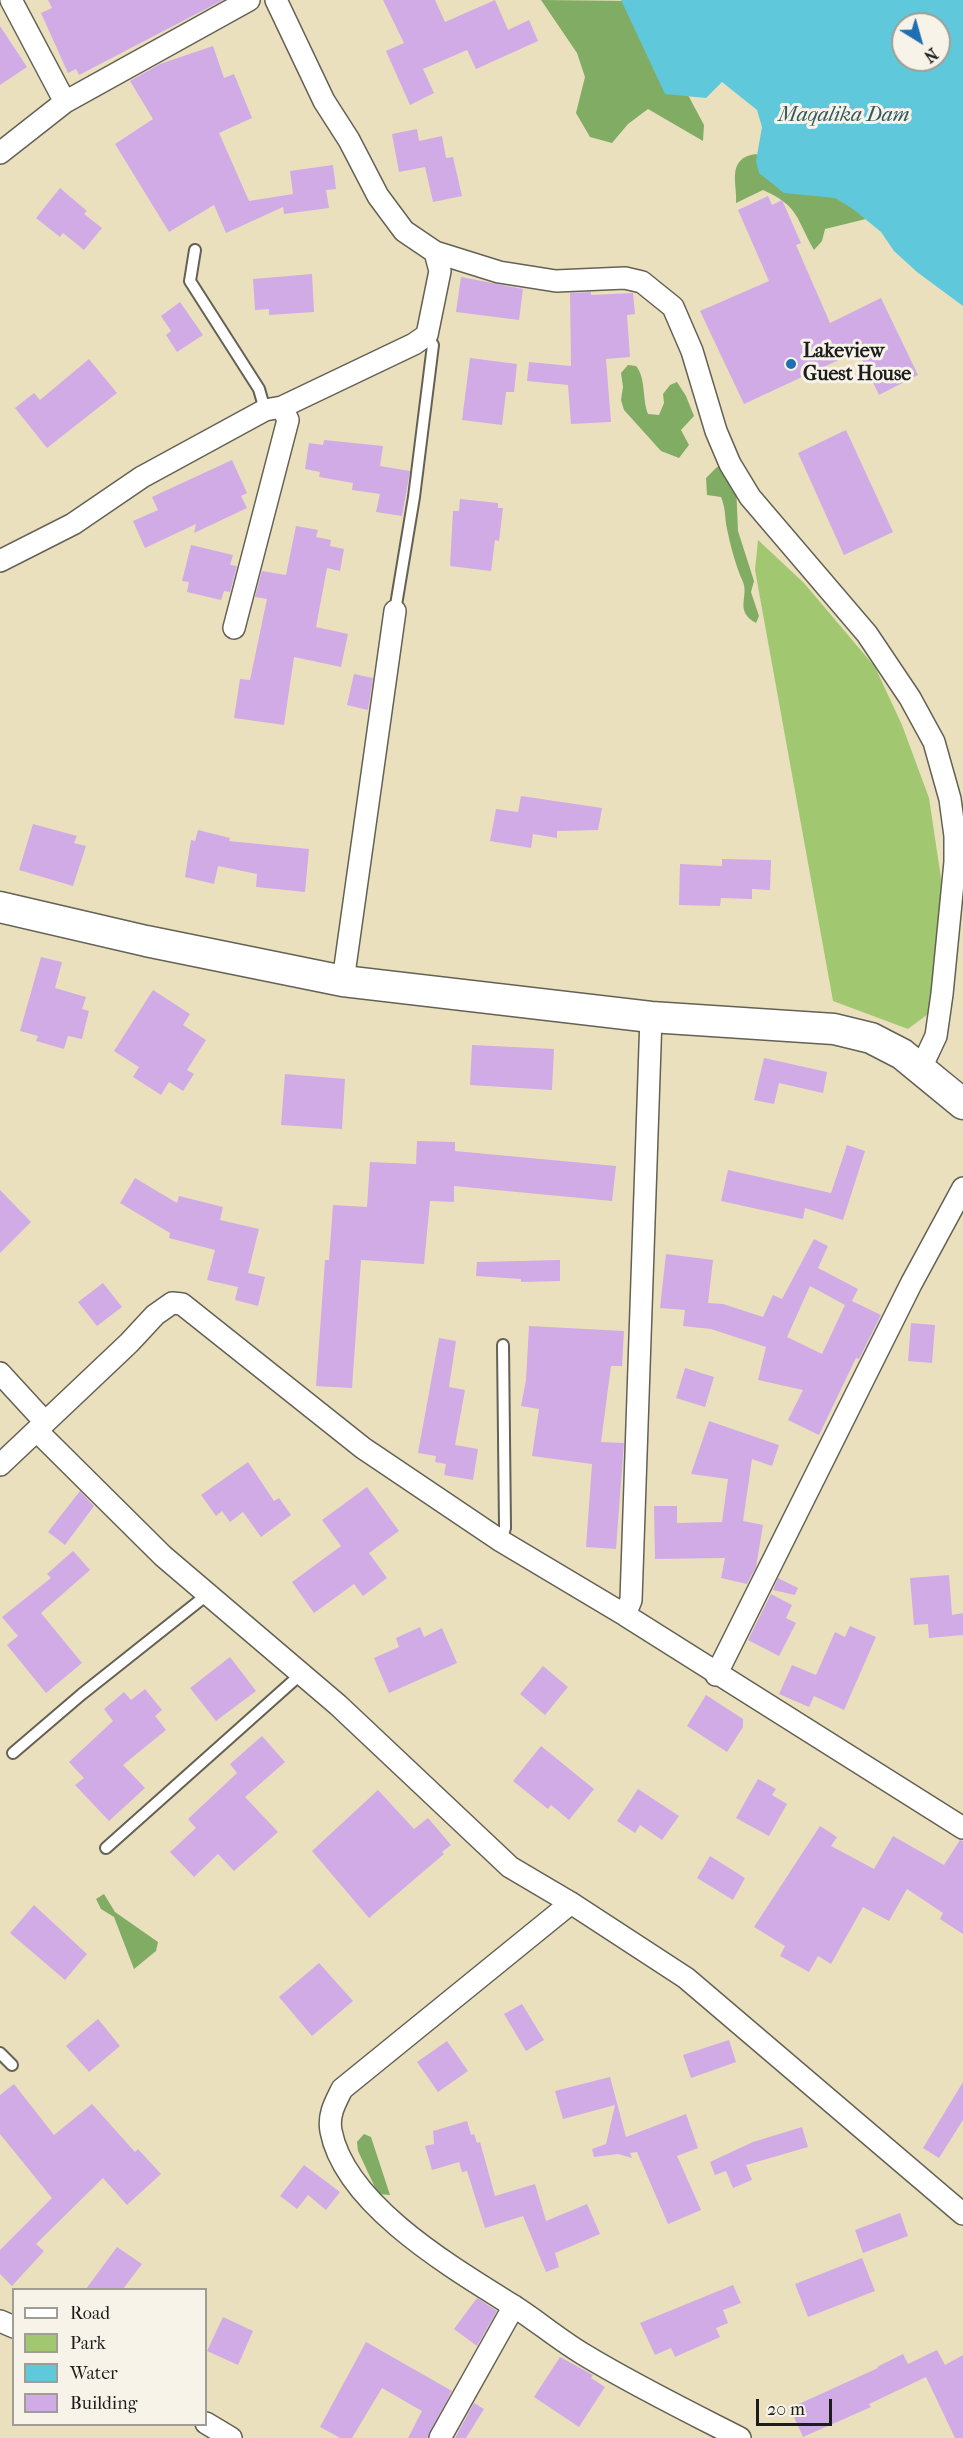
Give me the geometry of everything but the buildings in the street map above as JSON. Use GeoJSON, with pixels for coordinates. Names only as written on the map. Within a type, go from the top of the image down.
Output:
{"type":"FeatureCollection","features":[{"type":"Feature","properties":{"kind":"main road"},"geometry":{"type":"LineString","coordinates":[[0,907],[147,941],[343,981],[651,1017],[834,1029],[871,1038],[902,1054],[963,1104]]}},
{"type":"Feature","properties":{"kind":"street"},"geometry":{"type":"LineString","coordinates":[[11,0],[65,102]]}},
{"type":"Feature","properties":{"kind":"street"},"geometry":{"type":"LineString","coordinates":[[0,153],[65,102],[249,0]]}},
{"type":"Feature","properties":{"kind":"street"},"geometry":{"type":"LineString","coordinates":[[276,0],[324,101],[349,140],[378,196],[404,231],[435,252],[499,272],[556,281],[625,278],[642,282],[673,307],[692,351],[716,431],[730,464],[750,497],[867,634],[910,698],[934,742],[950,799],[955,836],[955,862],[941,1005],[936,1036],[921,1068]]}},
{"type":"Feature","properties":{"kind":"street"},"geometry":{"type":"LineString","coordinates":[[0,561],[74,524],[142,477],[274,408],[414,344],[427,335],[440,271],[435,252]]}},
{"type":"Feature","properties":{"kind":"street"},"geometry":{"type":"LineString","coordinates":[[234,628],[288,420],[274,408]]}},
{"type":"Feature","properties":{"kind":"street"},"geometry":{"type":"LineString","coordinates":[[343,981],[395,611]]}},
{"type":"Feature","properties":{"kind":"street"},"geometry":{"type":"LineString","coordinates":[[625,1615],[632,1600],[651,1017]]}},
{"type":"Feature","properties":{"kind":"street"},"geometry":{"type":"LineString","coordinates":[[716,1674],[906,1294],[963,1188]]}},
{"type":"Feature","properties":{"kind":"street"},"geometry":{"type":"LineString","coordinates":[[0,1465],[129,1343],[155,1315],[172,1303],[182,1304],[363,1448],[501,1541],[625,1615],[963,1828]]}},
{"type":"Feature","properties":{"kind":"street"},"geometry":{"type":"LineString","coordinates":[[0,1373],[41,1427],[163,1556],[301,1674],[510,1867],[571,1903],[686,1978],[963,2214]]}},
{"type":"Feature","properties":{"kind":"street"},"geometry":{"type":"LineString","coordinates":[[571,1903],[342,2088],[331,2111],[331,2132],[343,2160],[361,2187],[376,2204],[400,2229],[453,2269],[514,2306],[582,2353],[692,2415],[740,2438]]}},
{"type":"Feature","properties":{"kind":"street"},"geometry":{"type":"LineString","coordinates":[[440,2438],[514,2306]]}},
{"type":"Feature","properties":{"kind":"street"},"geometry":{"type":"LineString","coordinates":[[207,2424],[231,2438]]}},
{"type":"Feature","properties":{"kind":"lane"},"geometry":{"type":"LineString","coordinates":[[195,250],[190,281],[274,408]]}},
{"type":"Feature","properties":{"kind":"lane"},"geometry":{"type":"LineString","coordinates":[[395,611],[414,498],[433,345],[427,335]]}},
{"type":"Feature","properties":{"kind":"lane"},"geometry":{"type":"LineString","coordinates":[[501,1541],[505,1528],[503,1345]]}},
{"type":"Feature","properties":{"kind":"lane"},"geometry":{"type":"LineString","coordinates":[[13,1753],[81,1694],[208,1594]]}},
{"type":"Feature","properties":{"kind":"lane"},"geometry":{"type":"LineString","coordinates":[[106,1848],[301,1674]]}},
{"type":"Feature","properties":{"kind":"lane"},"geometry":{"type":"LineString","coordinates":[[0,2053],[12,2065]]}},
{"type":"Feature","properties":{"kind":"green space"},"geometry":{"type":"Polygon","coordinates":[[[541,0],[631,1],[680,80],[704,125],[703,141],[648,109],[628,124],[612,143],[590,137],[576,113],[585,77],[577,53],[541,0]]]}},
{"type":"Feature","properties":{"kind":"green space"},"geometry":{"type":"Polygon","coordinates":[[[756,154],[768,163],[844,176],[866,219],[825,229],[822,241],[814,250],[795,214],[775,196],[763,190],[736,203],[735,174],[737,167],[740,161],[756,154]]]}},
{"type":"Feature","properties":{"kind":"green space"},"geometry":{"type":"Polygon","coordinates":[[[628,365],[636,366],[639,371],[648,414],[659,415],[664,403],[663,394],[670,385],[677,382],[686,396],[694,416],[681,430],[689,445],[679,458],[661,451],[624,410],[621,400],[623,387],[621,373],[628,365]]]}},
{"type":"Feature","properties":{"kind":"green space"},"geometry":{"type":"Polygon","coordinates":[[[717,467],[724,467],[736,485],[738,531],[754,581],[751,592],[759,616],[756,623],[749,618],[744,609],[743,582],[731,546],[721,497],[707,495],[706,478],[717,467]]]}},
{"type":"Feature","properties":{"kind":"green space"},"geometry":{"type":"Polygon","coordinates":[[[758,540],[804,583],[875,667],[902,725],[929,798],[944,898],[932,1011],[908,1029],[833,1001],[755,570],[758,540]]]}},
{"type":"Feature","properties":{"kind":"green space"},"geometry":{"type":"Polygon","coordinates":[[[104,1894],[115,1912],[158,1942],[156,1951],[134,1969],[114,1917],[101,1909],[96,1899],[104,1894]]]}},
{"type":"Feature","properties":{"kind":"green space"},"geometry":{"type":"Polygon","coordinates":[[[364,2134],[371,2137],[390,2195],[378,2194],[358,2151],[357,2142],[364,2134]]]}},
{"type":"Feature","properties":{"kind":"water","name":"Maqalika Dam"},"geometry":{"type":"Polygon","coordinates":[[[621,0],[963,0],[963,306],[917,272],[894,251],[881,232],[853,209],[835,198],[784,193],[759,173],[756,161],[762,127],[757,110],[722,82],[706,98],[665,94],[621,0]]]}},
{"type":"Feature","properties":{"kind":"place","name":"Lakeview Guest House"},"geometry":{"type":"Point","coordinates":[791,364]}}]}
